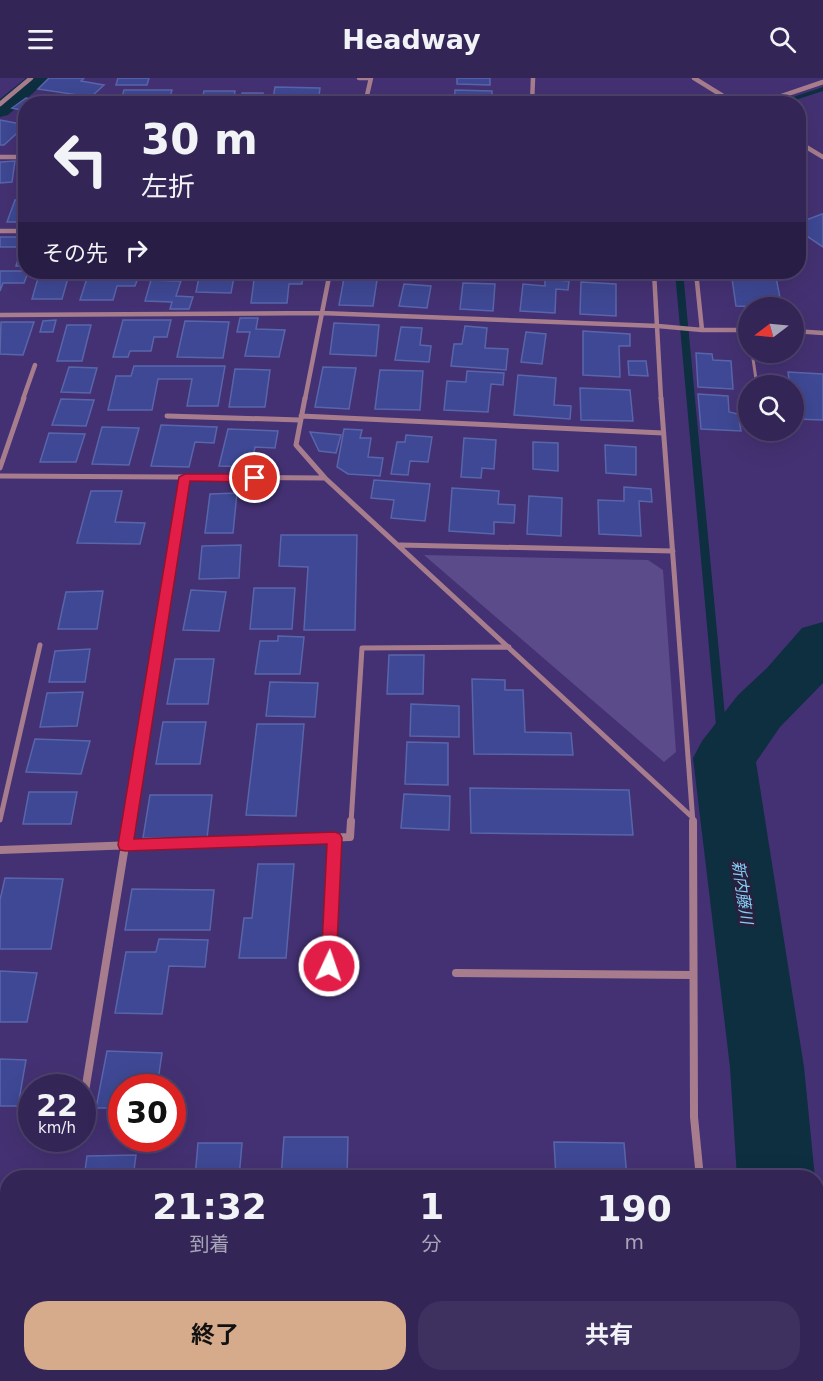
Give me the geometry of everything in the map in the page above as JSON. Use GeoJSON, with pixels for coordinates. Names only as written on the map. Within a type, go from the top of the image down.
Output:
{"type":"FeatureCollection","features":[{"type":"Feature","properties":{"kind":"street"},"geometry":{"type":"LineString","coordinates":[[0,104],[31,78]]}},
{"type":"Feature","properties":{"kind":"street"},"geometry":{"type":"LineString","coordinates":[[359,78],[371,78],[367,96]]}},
{"type":"Feature","properties":{"kind":"street"},"geometry":{"type":"LineString","coordinates":[[532,96],[533,78]]}},
{"type":"Feature","properties":{"kind":"street"},"geometry":{"type":"LineString","coordinates":[[694,78],[723,96]]}},
{"type":"Feature","properties":{"kind":"street"},"geometry":{"type":"LineString","coordinates":[[782,96],[823,82]]}},
{"type":"Feature","properties":{"kind":"street"},"geometry":{"type":"LineString","coordinates":[[806,147],[823,157]]}},
{"type":"Feature","properties":{"kind":"street"},"geometry":{"type":"LineString","coordinates":[[0,157],[18,157]]}},
{"type":"Feature","properties":{"kind":"street"},"geometry":{"type":"LineString","coordinates":[[0,231],[18,231]]}},
{"type":"Feature","properties":{"kind":"street"},"geometry":{"type":"LineString","coordinates":[[328,279],[296,445],[325,478],[693,818]]}},
{"type":"Feature","properties":{"kind":"street"},"geometry":{"type":"LineString","coordinates":[[655,279],[663,433],[693,818],[694,1117],[699,1170]]}},
{"type":"Feature","properties":{"kind":"street"},"geometry":{"type":"LineString","coordinates":[[697,279],[702,330]]}},
{"type":"Feature","properties":{"kind":"street"},"geometry":{"type":"LineString","coordinates":[[0,315],[321,313],[738,331]]}},
{"type":"Feature","properties":{"kind":"street"},"geometry":{"type":"LineString","coordinates":[[804,332],[823,333]]}},
{"type":"Feature","properties":{"kind":"street"},"geometry":{"type":"LineString","coordinates":[[0,468],[35,365]]}},
{"type":"Feature","properties":{"kind":"street"},"geometry":{"type":"LineString","coordinates":[[167,416],[300,418],[663,433]]}},
{"type":"Feature","properties":{"kind":"street"},"geometry":{"type":"LineString","coordinates":[[0,476],[325,478]]}},
{"type":"Feature","properties":{"kind":"street"},"geometry":{"type":"LineString","coordinates":[[88,1074],[185,477]]}},
{"type":"Feature","properties":{"kind":"street"},"geometry":{"type":"LineString","coordinates":[[400,545],[673,551]]}},
{"type":"Feature","properties":{"kind":"street"},"geometry":{"type":"LineString","coordinates":[[0,820],[40,645]]}},
{"type":"Feature","properties":{"kind":"street"},"geometry":{"type":"LineString","coordinates":[[0,850],[350,837],[362,648],[509,647]]}},
{"type":"Feature","properties":{"kind":"street"},"geometry":{"type":"LineString","coordinates":[[329,966],[335,838]]}},
{"type":"Feature","properties":{"kind":"street"},"geometry":{"type":"LineString","coordinates":[[456,973],[693,975]]}},
{"type":"Feature","properties":{"kind":"shaded area"},"geometry":{"type":"Polygon","coordinates":[[[424,555],[648,560],[663,570],[676,752],[664,762],[424,555]]]}},
{"type":"Feature","properties":{"kind":"building"},"geometry":{"type":"Polygon","coordinates":[[[49,78],[84,78],[81,81],[104,85],[92,96],[38,89],[49,78]]]}},
{"type":"Feature","properties":{"kind":"building"},"geometry":{"type":"Polygon","coordinates":[[[118,78],[149,78],[147,85],[116,85],[118,78]]]}},
{"type":"Feature","properties":{"kind":"building"},"geometry":{"type":"Polygon","coordinates":[[[457,78],[490,78],[490,85],[457,84],[457,78]]]}},
{"type":"Feature","properties":{"kind":"building"},"geometry":{"type":"Polygon","coordinates":[[[275,87],[320,88],[319,96],[273,96],[275,87]]]}},
{"type":"Feature","properties":{"kind":"building"},"geometry":{"type":"Polygon","coordinates":[[[124,90],[172,90],[170,96],[122,96],[124,90]]]}},
{"type":"Feature","properties":{"kind":"building"},"geometry":{"type":"Polygon","coordinates":[[[455,90],[492,91],[492,96],[455,96],[455,90]]]}},
{"type":"Feature","properties":{"kind":"building"},"geometry":{"type":"Polygon","coordinates":[[[204,91],[235,91],[234,96],[203,96],[204,91]]]}},
{"type":"Feature","properties":{"kind":"building"},"geometry":{"type":"Polygon","coordinates":[[[242,93],[263,93],[263,96],[242,96],[242,93]]]}},
{"type":"Feature","properties":{"kind":"building"},"geometry":{"type":"Polygon","coordinates":[[[0,120],[18,123],[18,132],[4,145],[0,145],[0,120]]]}},
{"type":"Feature","properties":{"kind":"building"},"geometry":{"type":"Polygon","coordinates":[[[15,161],[12,182],[0,183],[0,162],[15,161]]]}},
{"type":"Feature","properties":{"kind":"building"},"geometry":{"type":"Polygon","coordinates":[[[15,200],[18,200],[18,222],[7,222],[15,200]]]}},
{"type":"Feature","properties":{"kind":"building"},"geometry":{"type":"Polygon","coordinates":[[[823,214],[823,247],[806,235],[806,220],[823,214]]]}},
{"type":"Feature","properties":{"kind":"building"},"geometry":{"type":"Polygon","coordinates":[[[0,237],[18,237],[18,247],[0,247],[0,237]]]}},
{"type":"Feature","properties":{"kind":"building"},"geometry":{"type":"Polygon","coordinates":[[[0,271],[18,271],[18,279],[25,279],[24,283],[3,283],[0,291],[0,271]]]}},
{"type":"Feature","properties":{"kind":"building"},"geometry":{"type":"Polygon","coordinates":[[[38,279],[68,279],[62,299],[32,299],[38,279]]]}},
{"type":"Feature","properties":{"kind":"building"},"geometry":{"type":"Polygon","coordinates":[[[87,279],[138,279],[135,286],[117,286],[113,300],[80,300],[87,279]]]}},
{"type":"Feature","properties":{"kind":"building"},"geometry":{"type":"Polygon","coordinates":[[[199,279],[234,279],[231,293],[196,292],[199,279]]]}},
{"type":"Feature","properties":{"kind":"building"},"geometry":{"type":"Polygon","coordinates":[[[254,279],[302,279],[302,284],[289,284],[287,303],[251,303],[254,279]]]}},
{"type":"Feature","properties":{"kind":"building"},"geometry":{"type":"Polygon","coordinates":[[[344,279],[377,280],[373,306],[339,305],[344,279]]]}},
{"type":"Feature","properties":{"kind":"building"},"geometry":{"type":"Polygon","coordinates":[[[545,279],[569,281],[568,290],[556,289],[555,313],[520,311],[523,284],[545,286],[545,279]]]}},
{"type":"Feature","properties":{"kind":"building"},"geometry":{"type":"Polygon","coordinates":[[[732,279],[776,279],[780,297],[738,297],[738,306],[736,306],[732,279]]]}},
{"type":"Feature","properties":{"kind":"building"},"geometry":{"type":"Polygon","coordinates":[[[151,280],[181,281],[176,296],[193,297],[189,309],[170,309],[172,302],[145,301],[151,280]]]}},
{"type":"Feature","properties":{"kind":"building"},"geometry":{"type":"Polygon","coordinates":[[[581,282],[616,284],[616,316],[580,314],[581,282]]]}},
{"type":"Feature","properties":{"kind":"building"},"geometry":{"type":"Polygon","coordinates":[[[463,283],[495,284],[493,311],[460,309],[463,283]]]}},
{"type":"Feature","properties":{"kind":"building"},"geometry":{"type":"Polygon","coordinates":[[[404,284],[431,286],[427,308],[399,306],[404,284]]]}},
{"type":"Feature","properties":{"kind":"building"},"geometry":{"type":"Polygon","coordinates":[[[240,318],[258,318],[256,329],[285,330],[279,357],[245,356],[250,332],[237,332],[240,318]]]}},
{"type":"Feature","properties":{"kind":"building"},"geometry":{"type":"Polygon","coordinates":[[[56,320],[53,332],[40,332],[43,321],[56,320]]]}},
{"type":"Feature","properties":{"kind":"building"},"geometry":{"type":"Polygon","coordinates":[[[123,320],[171,320],[167,337],[154,337],[151,351],[130,351],[128,357],[113,357],[123,320]]]}},
{"type":"Feature","properties":{"kind":"building"},"geometry":{"type":"Polygon","coordinates":[[[185,321],[229,322],[223,358],[177,357],[185,321]]]}},
{"type":"Feature","properties":{"kind":"building"},"geometry":{"type":"Polygon","coordinates":[[[1,322],[34,322],[23,355],[0,354],[1,322]]]}},
{"type":"Feature","properties":{"kind":"building"},"geometry":{"type":"Polygon","coordinates":[[[334,323],[379,325],[376,356],[330,354],[334,323]]]}},
{"type":"Feature","properties":{"kind":"building"},"geometry":{"type":"Polygon","coordinates":[[[67,325],[91,325],[82,361],[57,361],[67,325]]]}},
{"type":"Feature","properties":{"kind":"building"},"geometry":{"type":"Polygon","coordinates":[[[465,326],[487,328],[485,348],[508,349],[506,370],[451,366],[454,344],[462,344],[465,326]]]}},
{"type":"Feature","properties":{"kind":"building"},"geometry":{"type":"Polygon","coordinates":[[[401,327],[422,328],[420,345],[431,346],[429,362],[395,360],[401,327]]]}},
{"type":"Feature","properties":{"kind":"building"},"geometry":{"type":"Polygon","coordinates":[[[583,331],[630,334],[630,346],[619,346],[620,377],[583,375],[583,331]]]}},
{"type":"Feature","properties":{"kind":"building"},"geometry":{"type":"Polygon","coordinates":[[[526,332],[546,334],[542,364],[521,362],[526,332]]]}},
{"type":"Feature","properties":{"kind":"building"},"geometry":{"type":"Polygon","coordinates":[[[696,353],[712,354],[713,360],[731,361],[733,389],[698,387],[696,353]]]}},
{"type":"Feature","properties":{"kind":"building"},"geometry":{"type":"Polygon","coordinates":[[[628,361],[646,361],[648,376],[629,375],[628,361]]]}},
{"type":"Feature","properties":{"kind":"building"},"geometry":{"type":"Polygon","coordinates":[[[134,366],[225,366],[218,406],[187,406],[192,379],[158,379],[152,410],[108,410],[116,376],[131,376],[134,366]]]}},
{"type":"Feature","properties":{"kind":"building"},"geometry":{"type":"Polygon","coordinates":[[[69,367],[97,368],[90,393],[61,392],[69,367]]]}},
{"type":"Feature","properties":{"kind":"building"},"geometry":{"type":"Polygon","coordinates":[[[323,367],[356,368],[349,409],[315,407],[323,367]]]}},
{"type":"Feature","properties":{"kind":"building"},"geometry":{"type":"Polygon","coordinates":[[[235,369],[270,370],[265,407],[229,407],[235,369]]]}},
{"type":"Feature","properties":{"kind":"building"},"geometry":{"type":"Polygon","coordinates":[[[380,370],[423,371],[420,410],[375,409],[380,370]]]}},
{"type":"Feature","properties":{"kind":"building"},"geometry":{"type":"Polygon","coordinates":[[[467,371],[504,373],[503,385],[491,384],[488,412],[444,410],[447,381],[466,382],[467,371]]]}},
{"type":"Feature","properties":{"kind":"building"},"geometry":{"type":"Polygon","coordinates":[[[788,372],[823,374],[823,420],[804,419],[804,375],[788,375],[788,372]]]}},
{"type":"Feature","properties":{"kind":"building"},"geometry":{"type":"Polygon","coordinates":[[[518,375],[556,378],[554,405],[571,406],[570,419],[514,415],[518,375]]]}},
{"type":"Feature","properties":{"kind":"building"},"geometry":{"type":"Polygon","coordinates":[[[580,388],[630,390],[633,421],[581,420],[580,388]]]}},
{"type":"Feature","properties":{"kind":"building"},"geometry":{"type":"Polygon","coordinates":[[[698,394],[728,396],[729,412],[738,414],[738,431],[701,429],[698,394]]]}},
{"type":"Feature","properties":{"kind":"building"},"geometry":{"type":"Polygon","coordinates":[[[61,399],[94,400],[86,426],[52,425],[61,399]]]}},
{"type":"Feature","properties":{"kind":"building"},"geometry":{"type":"Polygon","coordinates":[[[161,425],[217,427],[214,443],[195,442],[189,467],[151,466],[161,425]]]}},
{"type":"Feature","properties":{"kind":"building"},"geometry":{"type":"Polygon","coordinates":[[[102,427],[139,428],[129,465],[92,464],[102,427]]]}},
{"type":"Feature","properties":{"kind":"building"},"geometry":{"type":"Polygon","coordinates":[[[228,429],[278,431],[275,448],[255,447],[251,467],[219,466],[228,429]]]}},
{"type":"Feature","properties":{"kind":"building"},"geometry":{"type":"Polygon","coordinates":[[[344,429],[362,430],[360,438],[371,438],[368,457],[383,458],[380,476],[348,474],[337,467],[344,429]]]}},
{"type":"Feature","properties":{"kind":"building"},"geometry":{"type":"Polygon","coordinates":[[[310,432],[341,435],[336,453],[319,451],[310,432]]]}},
{"type":"Feature","properties":{"kind":"building"},"geometry":{"type":"Polygon","coordinates":[[[49,433],[85,434],[76,462],[40,462],[49,433]]]}},
{"type":"Feature","properties":{"kind":"building"},"geometry":{"type":"Polygon","coordinates":[[[406,435],[432,437],[428,462],[410,461],[408,475],[391,474],[397,442],[405,442],[406,435]]]}},
{"type":"Feature","properties":{"kind":"building"},"geometry":{"type":"Polygon","coordinates":[[[464,438],[496,440],[494,469],[482,468],[481,478],[461,477],[464,438]]]}},
{"type":"Feature","properties":{"kind":"building"},"geometry":{"type":"Polygon","coordinates":[[[533,442],[558,443],[558,471],[533,469],[533,442]]]}},
{"type":"Feature","properties":{"kind":"building"},"geometry":{"type":"Polygon","coordinates":[[[605,445],[636,447],[636,475],[606,473],[605,445]]]}},
{"type":"Feature","properties":{"kind":"building"},"geometry":{"type":"Polygon","coordinates":[[[374,480],[430,484],[425,521],[391,518],[394,500],[371,498],[374,480]]]}},
{"type":"Feature","properties":{"kind":"building"},"geometry":{"type":"Polygon","coordinates":[[[624,487],[651,489],[652,502],[639,501],[641,536],[599,534],[598,500],[624,501],[624,487]]]}},
{"type":"Feature","properties":{"kind":"building"},"geometry":{"type":"Polygon","coordinates":[[[452,488],[499,491],[498,504],[515,505],[514,523],[494,522],[494,534],[449,531],[452,488]]]}},
{"type":"Feature","properties":{"kind":"building"},"geometry":{"type":"Polygon","coordinates":[[[91,491],[122,491],[115,522],[145,523],[140,544],[77,543],[91,491]]]}},
{"type":"Feature","properties":{"kind":"building"},"geometry":{"type":"Polygon","coordinates":[[[237,493],[233,533],[205,533],[210,494],[237,493]]]}},
{"type":"Feature","properties":{"kind":"building"},"geometry":{"type":"Polygon","coordinates":[[[529,496],[562,498],[561,536],[527,534],[529,496]]]}},
{"type":"Feature","properties":{"kind":"building"},"geometry":{"type":"Polygon","coordinates":[[[281,535],[357,535],[355,630],[304,630],[308,567],[279,566],[281,535]]]}},
{"type":"Feature","properties":{"kind":"building"},"geometry":{"type":"Polygon","coordinates":[[[241,545],[239,578],[199,579],[202,546],[241,545]]]}},
{"type":"Feature","properties":{"kind":"building"},"geometry":{"type":"Polygon","coordinates":[[[254,588],[295,588],[292,629],[250,629],[254,588]]]}},
{"type":"Feature","properties":{"kind":"building"},"geometry":{"type":"Polygon","coordinates":[[[191,590],[226,592],[219,631],[183,630],[191,590]]]}},
{"type":"Feature","properties":{"kind":"building"},"geometry":{"type":"Polygon","coordinates":[[[103,591],[97,629],[58,629],[66,592],[103,591]]]}},
{"type":"Feature","properties":{"kind":"building"},"geometry":{"type":"Polygon","coordinates":[[[278,636],[304,637],[300,674],[255,674],[260,641],[278,641],[278,636]]]}},
{"type":"Feature","properties":{"kind":"building"},"geometry":{"type":"Polygon","coordinates":[[[90,649],[85,682],[49,682],[55,651],[90,649]]]}},
{"type":"Feature","properties":{"kind":"building"},"geometry":{"type":"Polygon","coordinates":[[[389,655],[424,655],[423,694],[387,694],[389,655]]]}},
{"type":"Feature","properties":{"kind":"building"},"geometry":{"type":"Polygon","coordinates":[[[175,659],[214,659],[208,704],[167,704],[175,659]]]}},
{"type":"Feature","properties":{"kind":"building"},"geometry":{"type":"Polygon","coordinates":[[[472,679],[505,680],[505,690],[523,690],[525,732],[571,733],[573,755],[474,754],[472,679]]]}},
{"type":"Feature","properties":{"kind":"building"},"geometry":{"type":"Polygon","coordinates":[[[270,682],[318,683],[315,717],[266,716],[270,682]]]}},
{"type":"Feature","properties":{"kind":"building"},"geometry":{"type":"Polygon","coordinates":[[[83,692],[77,726],[40,727],[47,693],[83,692]]]}},
{"type":"Feature","properties":{"kind":"building"},"geometry":{"type":"Polygon","coordinates":[[[411,704],[459,706],[459,737],[410,736],[411,704]]]}},
{"type":"Feature","properties":{"kind":"building"},"geometry":{"type":"Polygon","coordinates":[[[163,722],[206,722],[200,764],[156,764],[163,722]]]}},
{"type":"Feature","properties":{"kind":"building"},"geometry":{"type":"Polygon","coordinates":[[[257,724],[304,724],[296,816],[246,815],[257,724]]]}},
{"type":"Feature","properties":{"kind":"building"},"geometry":{"type":"Polygon","coordinates":[[[35,739],[90,741],[81,774],[26,772],[35,739]]]}},
{"type":"Feature","properties":{"kind":"building"},"geometry":{"type":"Polygon","coordinates":[[[407,742],[448,743],[448,785],[405,784],[407,742]]]}},
{"type":"Feature","properties":{"kind":"building"},"geometry":{"type":"Polygon","coordinates":[[[470,788],[629,790],[633,835],[471,833],[470,788]]]}},
{"type":"Feature","properties":{"kind":"building"},"geometry":{"type":"Polygon","coordinates":[[[29,792],[77,792],[71,824],[23,824],[29,792]]]}},
{"type":"Feature","properties":{"kind":"building"},"geometry":{"type":"Polygon","coordinates":[[[404,794],[450,796],[449,830],[401,828],[404,794]]]}},
{"type":"Feature","properties":{"kind":"building"},"geometry":{"type":"Polygon","coordinates":[[[150,795],[212,795],[207,838],[143,838],[150,795]]]}},
{"type":"Feature","properties":{"kind":"building"},"geometry":{"type":"Polygon","coordinates":[[[258,864],[294,864],[286,958],[239,958],[244,918],[252,918],[258,864]]]}},
{"type":"Feature","properties":{"kind":"building"},"geometry":{"type":"Polygon","coordinates":[[[5,878],[63,879],[51,949],[0,949],[0,900],[5,878]]]}},
{"type":"Feature","properties":{"kind":"building"},"geometry":{"type":"Polygon","coordinates":[[[132,889],[214,890],[210,930],[125,930],[132,889]]]}},
{"type":"Feature","properties":{"kind":"building"},"geometry":{"type":"Polygon","coordinates":[[[159,939],[208,940],[205,967],[169,966],[162,1014],[115,1013],[126,952],[156,952],[159,939]]]}},
{"type":"Feature","properties":{"kind":"building"},"geometry":{"type":"Polygon","coordinates":[[[0,971],[37,973],[27,1022],[0,1022],[0,971]]]}},
{"type":"Feature","properties":{"kind":"building"},"geometry":{"type":"Polygon","coordinates":[[[107,1051],[162,1053],[159,1074],[108,1074],[108,1108],[96,1108],[107,1051]]]}},
{"type":"Feature","properties":{"kind":"building"},"geometry":{"type":"Polygon","coordinates":[[[0,1059],[26,1060],[24,1074],[18,1074],[18,1106],[0,1106],[0,1059]]]}},
{"type":"Feature","properties":{"kind":"building"},"geometry":{"type":"Polygon","coordinates":[[[284,1137],[348,1137],[347,1170],[282,1170],[284,1137]]]}},
{"type":"Feature","properties":{"kind":"building"},"geometry":{"type":"Polygon","coordinates":[[[554,1142],[624,1143],[626,1170],[556,1170],[554,1142]]]}},
{"type":"Feature","properties":{"kind":"building"},"geometry":{"type":"Polygon","coordinates":[[[198,1143],[242,1143],[240,1170],[196,1170],[198,1143]]]}},
{"type":"Feature","properties":{"kind":"building"},"geometry":{"type":"Polygon","coordinates":[[[136,1155],[134,1170],[85,1170],[87,1156],[136,1155]]]}},
{"type":"Feature","properties":{"kind":"waterway"},"geometry":{"type":"LineString","coordinates":[[0,110],[39,78]]}},
{"type":"Feature","properties":{"kind":"waterway"},"geometry":{"type":"LineString","coordinates":[[801,96],[823,89]]}},
{"type":"Feature","properties":{"kind":"waterway"},"geometry":{"type":"LineString","coordinates":[[680,279],[724,758]]}},
{"type":"Feature","properties":{"kind":"waterway","name":"新内藤川"},"geometry":{"type":"LineString","coordinates":[[775,1170],[767,1067],[724,758],[759,711],[788,684],[823,643]]}},
{"type":"Feature","properties":{"kind":"route"},"geometry":{"type":"LineString","coordinates":[[255,478],[185,477],[126,845],[335,838],[329,966]]}}]}
